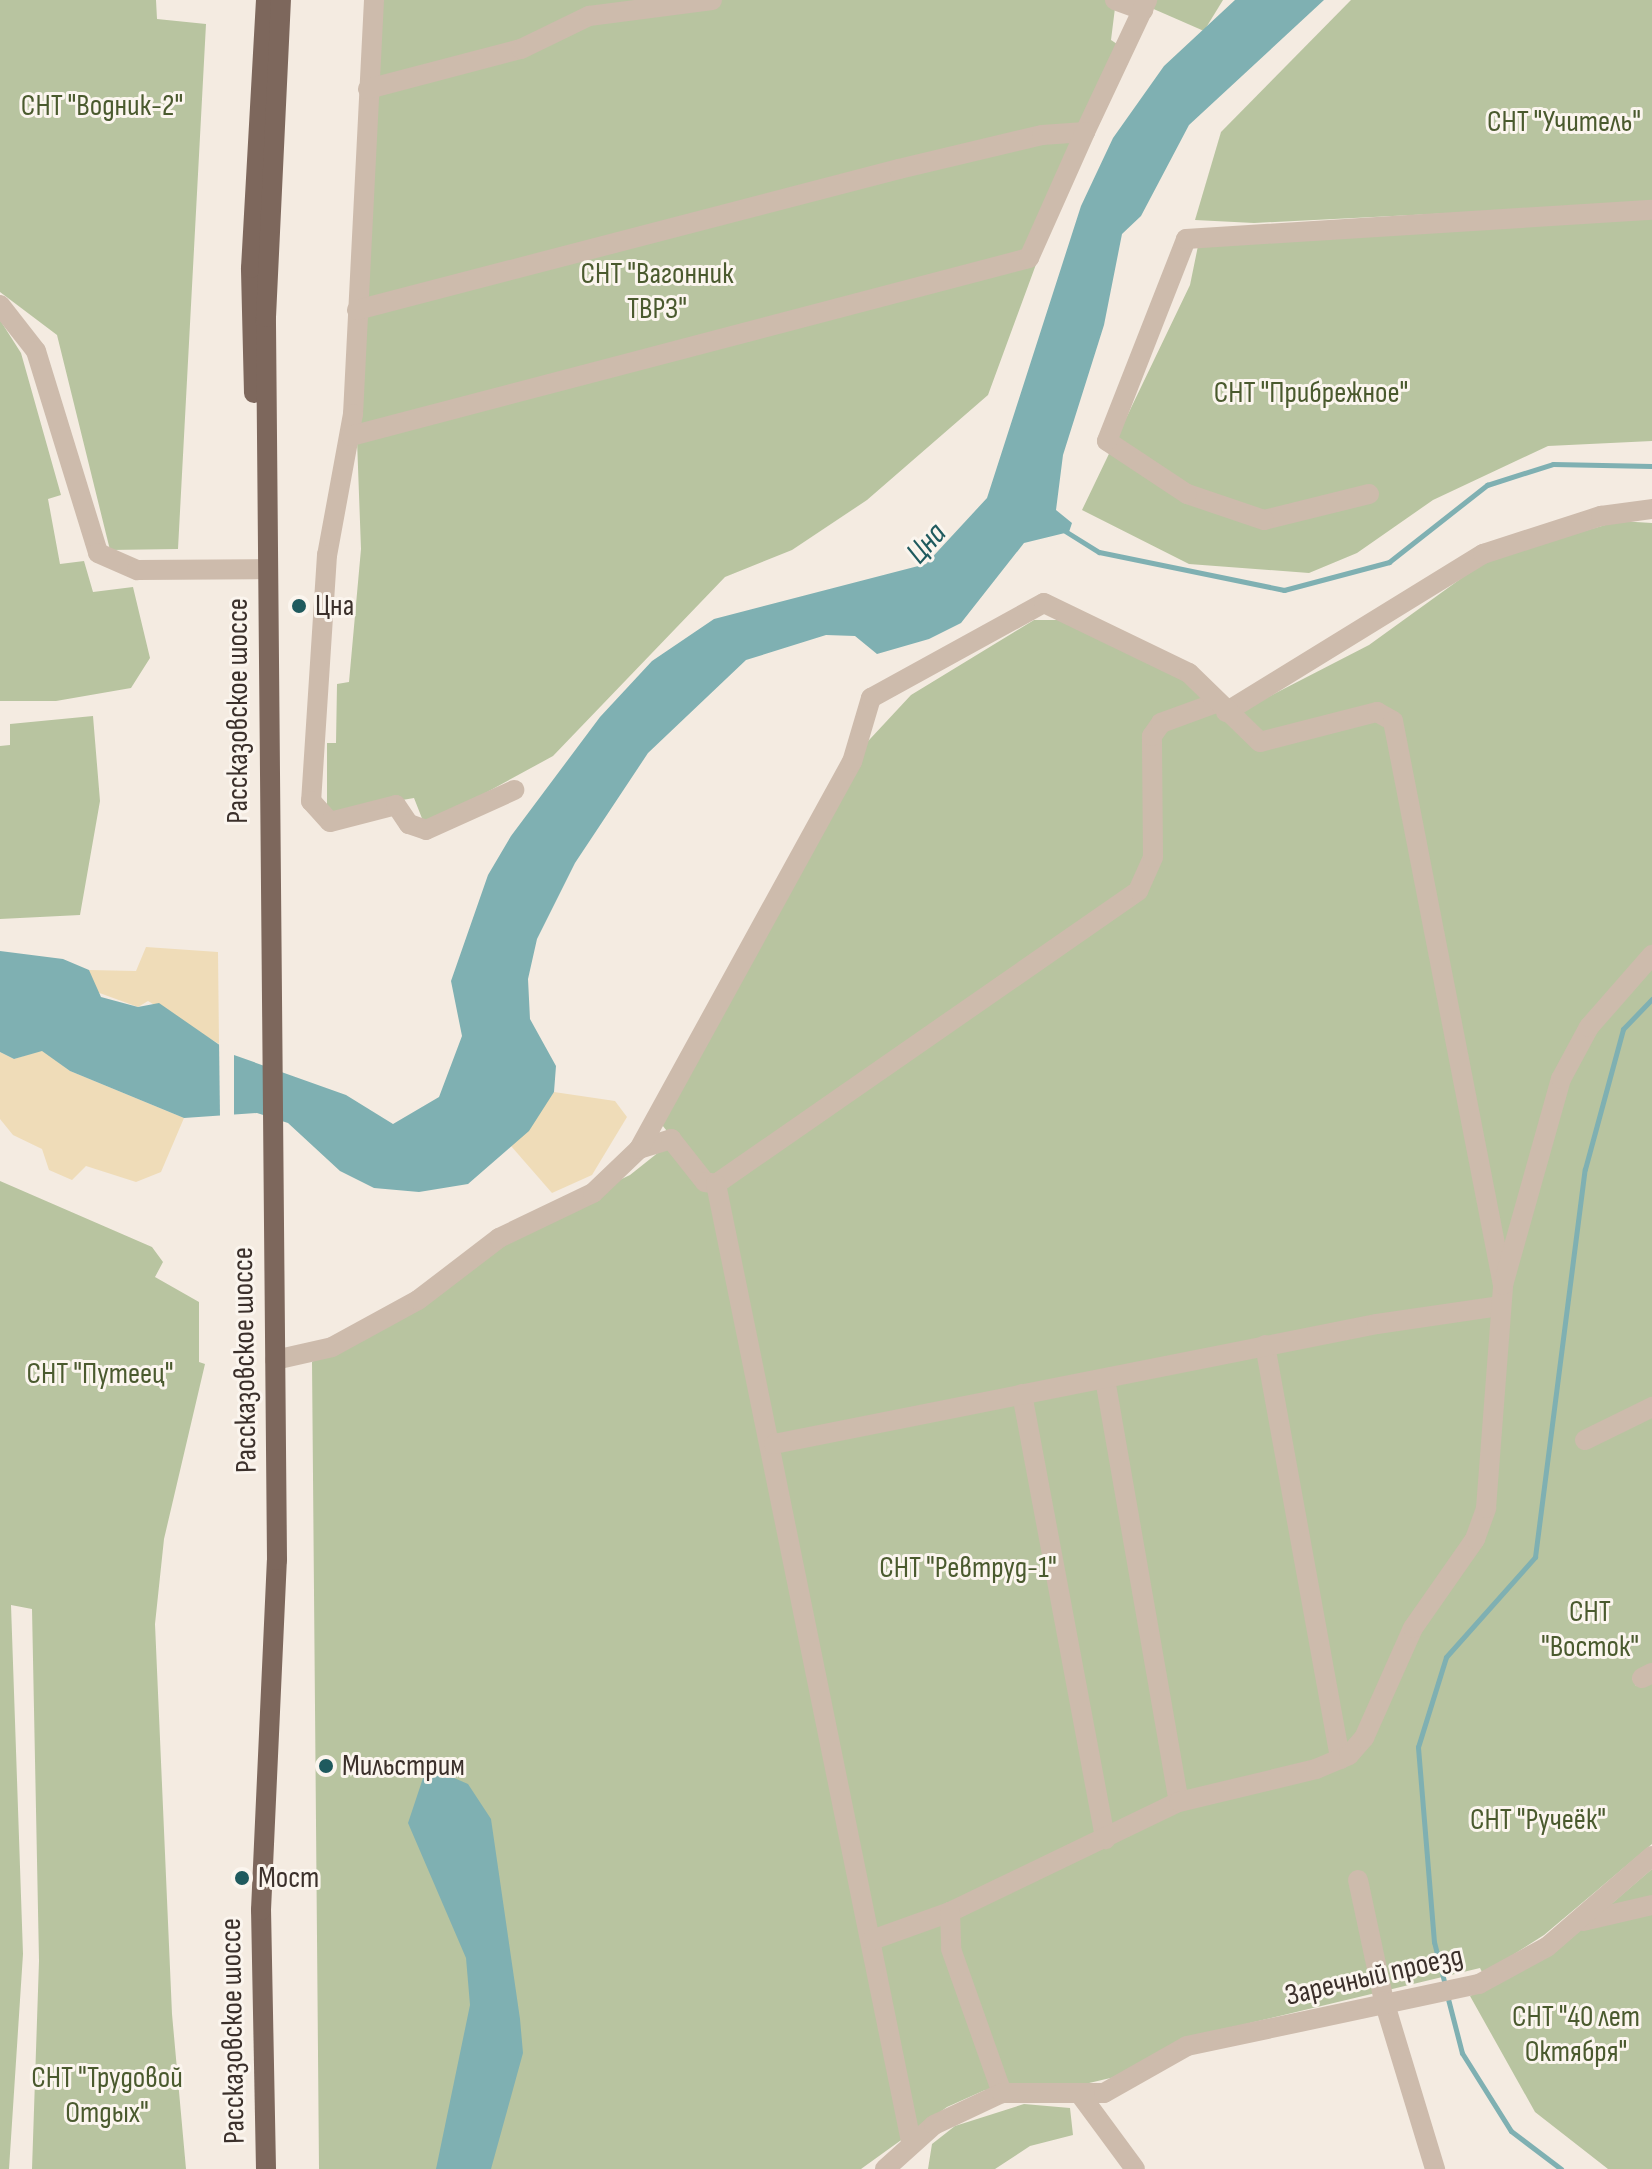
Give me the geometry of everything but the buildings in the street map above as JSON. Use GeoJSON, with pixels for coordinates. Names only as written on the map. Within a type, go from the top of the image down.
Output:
{"type":"FeatureCollection","features":[{"type":"Feature","properties":{"kind":"main road","name":"Рассказовское шоссе"},"geometry":{"type":"LineString","coordinates":[[266,0],[250,338],[267,559]]}},
{"type":"Feature","properties":{"kind":"main road","name":"Рассказовское шоссе"},"geometry":{"type":"LineString","coordinates":[[266,2169],[261,1910],[277,1560],[268,907],[266,317],[281,0]]}},
{"type":"Feature","properties":{"kind":"street"},"geometry":{"type":"LineString","coordinates":[[374,0],[351,436],[327,555],[311,801],[330,822],[396,805],[409,824],[426,830],[514,790]]}},
{"type":"Feature","properties":{"kind":"street"},"geometry":{"type":"LineString","coordinates":[[368,89],[521,49],[589,16],[712,0]]}},
{"type":"Feature","properties":{"kind":"street"},"geometry":{"type":"LineString","coordinates":[[351,436],[1029,258],[1145,5],[1115,0]]}},
{"type":"Feature","properties":{"kind":"street"},"geometry":{"type":"LineString","coordinates":[[357,310],[899,169],[1042,135],[1085,132]]}},
{"type":"Feature","properties":{"kind":"street"},"geometry":{"type":"LineString","coordinates":[[1369,494],[1264,520],[1187,494],[1107,441],[1186,239],[1652,210]]}},
{"type":"Feature","properties":{"kind":"street"},"geometry":{"type":"LineString","coordinates":[[0,305],[36,351],[98,553],[137,570],[267,559]]}},
{"type":"Feature","properties":{"kind":"street"},"geometry":{"type":"LineString","coordinates":[[639,1149],[671,1139],[705,1182],[716,1184],[1138,891],[1153,857],[1152,736],[1161,723],[1220,708],[1483,554],[1601,516],[1652,509]]}},
{"type":"Feature","properties":{"kind":"street"},"geometry":{"type":"LineString","coordinates":[[275,1360],[332,1347],[418,1300],[499,1238],[593,1193],[639,1149],[852,762],[871,698],[1044,603],[1189,673],[1220,708],[1260,742],[1377,712],[1393,721],[1503,1285]]}},
{"type":"Feature","properties":{"kind":"street"},"geometry":{"type":"LineString","coordinates":[[872,1940],[950,1912],[1179,1802],[1340,1759],[1368,1731],[1413,1628],[1475,1539],[1486,1508],[1503,1285],[1561,1079],[1589,1027],[1652,955]]}},
{"type":"Feature","properties":{"kind":"street"},"geometry":{"type":"LineString","coordinates":[[716,1184],[774,1444],[911,2142]]}},
{"type":"Feature","properties":{"kind":"street"},"geometry":{"type":"LineString","coordinates":[[774,1444],[1265,1345],[1501,1306]]}},
{"type":"Feature","properties":{"kind":"street"},"geometry":{"type":"LineString","coordinates":[[1265,1345],[1340,1759]]}},
{"type":"Feature","properties":{"kind":"street"},"geometry":{"type":"LineString","coordinates":[[1105,1379],[1179,1802]]}},
{"type":"Feature","properties":{"kind":"street"},"geometry":{"type":"LineString","coordinates":[[1022,1394],[1105,1839]]}},
{"type":"Feature","properties":{"kind":"street"},"geometry":{"type":"LineString","coordinates":[[1585,1440],[1652,1407]]}},
{"type":"Feature","properties":{"kind":"street","name":"Заречный проезд"},"geometry":{"type":"LineString","coordinates":[[1082,2097],[1125,2083],[1187,2046],[1384,2001],[1479,1984],[1579,1922],[1652,1856]]}},
{"type":"Feature","properties":{"kind":"street"},"geometry":{"type":"LineString","coordinates":[[1358,1880],[1384,2001],[1435,2169]]}},
{"type":"Feature","properties":{"kind":"street"},"geometry":{"type":"LineString","coordinates":[[1579,1922],[1652,1905]]}},
{"type":"Feature","properties":{"kind":"street"},"geometry":{"type":"LineString","coordinates":[[950,1912],[951,1949],[1002,2093]]}},
{"type":"Feature","properties":{"kind":"street"},"geometry":{"type":"LineString","coordinates":[[885,2169],[911,2142],[1002,2093],[1082,2097],[1135,2169]]}},
{"type":"Feature","properties":{"kind":"green space","name":"СНТ \"Водник-2\""},"geometry":{"type":"Polygon","coordinates":[[[0,0],[156,0],[157,19],[206,24],[178,549],[110,550],[57,335],[0,292],[0,0]]]}},
{"type":"Feature","properties":{"kind":"green space","name":"СНТ \"Вагонник ТВРЗ\""},"geometry":{"type":"Polygon","coordinates":[[[382,0],[1116,0],[1111,40],[1117,44],[988,395],[867,500],[792,550],[725,577],[553,756],[425,826],[414,798],[327,813],[327,743],[336,743],[337,684],[349,682],[361,549],[357,440],[382,0]]]}},
{"type":"Feature","properties":{"kind":"green space"},"geometry":{"type":"Polygon","coordinates":[[[1133,0],[1223,0],[1204,31],[1133,0]]]}},
{"type":"Feature","properties":{"kind":"green space","name":"СНТ \"Учитель\""},"geometry":{"type":"Polygon","coordinates":[[[1351,0],[1652,0],[1652,203],[1254,223],[1195,220],[1221,132],[1351,0]]]}},
{"type":"Feature","properties":{"kind":"green space","name":"СНТ \"Прибрежное\""},"geometry":{"type":"Polygon","coordinates":[[[1652,218],[1652,441],[1548,446],[1433,500],[1357,553],[1309,573],[1189,564],[1082,510],[1190,285],[1199,241],[1652,218]]]}},
{"type":"Feature","properties":{"kind":"green space"},"geometry":{"type":"Polygon","coordinates":[[[0,320],[21,353],[61,495],[48,499],[60,564],[84,561],[93,592],[133,587],[150,658],[131,688],[56,701],[0,701],[0,320]]]}},
{"type":"Feature","properties":{"kind":"green space","name":"СНТ \"Ревтруд-1\""},"geometry":{"type":"Polygon","coordinates":[[[1619,521],[1652,523],[1652,1668],[1632,1678],[1636,1686],[1652,1678],[1652,1844],[1544,1935],[1483,1974],[1480,1968],[1183,2039],[1119,2076],[1072,2087],[985,2090],[947,2107],[861,2169],[319,2169],[312,1362],[499,1238],[630,1175],[674,1140],[655,1116],[857,753],[911,695],[1034,620],[1062,620],[1181,662],[1235,714],[1369,645],[1488,559],[1619,521]]]}},
{"type":"Feature","properties":{"kind":"green space"},"geometry":{"type":"Polygon","coordinates":[[[93,716],[100,801],[80,915],[0,919],[0,746],[10,745],[10,724],[93,716]]]}},
{"type":"Feature","properties":{"kind":"green space"},"geometry":{"type":"Polygon","coordinates":[[[0,1181],[152,1247],[163,1262],[155,1277],[199,1302],[199,1362],[205,1364],[164,1539],[155,1624],[172,2014],[186,2169],[32,2169],[39,1961],[32,1609],[11,1605],[23,1954],[9,2169],[0,2169],[0,1181]]]}},
{"type":"Feature","properties":{"kind":"green space","name":"СНТ \"40 лет Октября\""},"geometry":{"type":"Polygon","coordinates":[[[1652,1869],[1652,2169],[1608,2169],[1535,2112],[1470,1996],[1554,1953],[1652,1869]]]}},
{"type":"Feature","properties":{"kind":"green space"},"geometry":{"type":"Polygon","coordinates":[[[1024,2104],[1070,2108],[1073,2135],[1030,2146],[995,2169],[928,2169],[932,2144],[955,2126],[1024,2104]]]}},
{"type":"Feature","properties":{"kind":"sand"},"geometry":{"type":"Polygon","coordinates":[[[146,947],[218,952],[219,1044],[148,1001],[138,1007],[94,991],[89,970],[136,971],[146,947]]]}},
{"type":"Feature","properties":{"kind":"sand"},"geometry":{"type":"Polygon","coordinates":[[[42,1050],[70,1071],[184,1118],[161,1172],[136,1182],[86,1166],[72,1180],[49,1170],[42,1149],[13,1135],[0,1119],[0,1052],[14,1059],[42,1050]]]}},
{"type":"Feature","properties":{"kind":"sand"},"geometry":{"type":"Polygon","coordinates":[[[554,1092],[615,1101],[627,1117],[592,1175],[552,1193],[511,1146],[554,1092]]]}},
{"type":"Feature","properties":{"kind":"water","name":"Цна"},"geometry":{"type":"Polygon","coordinates":[[[1235,0],[1324,0],[1189,125],[1141,216],[1122,234],[1104,325],[1063,455],[1056,510],[1072,523],[1069,532],[1024,543],[961,623],[929,639],[877,654],[855,636],[826,635],[746,660],[648,753],[575,863],[537,939],[528,979],[530,1019],[556,1066],[554,1092],[529,1131],[468,1184],[419,1192],[374,1188],[340,1171],[288,1123],[257,1113],[184,1118],[70,1071],[42,1051],[14,1059],[0,1052],[0,951],[63,959],[89,970],[101,997],[138,1007],[159,1003],[234,1055],[346,1095],[393,1124],[439,1097],[462,1036],[451,981],[488,875],[511,836],[600,717],[652,661],[714,619],[926,564],[987,498],[1081,206],[1113,138],[1164,66],[1235,0]]]}},
{"type":"Feature","properties":{"kind":"water"},"geometry":{"type":"Polygon","coordinates":[[[445,1774],[468,1784],[491,1819],[520,2019],[523,2053],[491,2169],[436,2169],[470,2005],[466,1958],[408,1823],[423,1778],[445,1774]]]}},
{"type":"Feature","properties":{"kind":"pier"},"geometry":{"type":"Polygon","coordinates":[[[219,1039],[234,1050],[234,1117],[220,1117],[219,1039]]]}},
{"type":"Feature","properties":{"kind":"waterway"},"geometry":{"type":"LineString","coordinates":[[1065,531],[1099,552],[1284,590],[1389,562],[1487,485],[1553,464],[1652,466]]}},
{"type":"Feature","properties":{"kind":"waterway"},"geometry":{"type":"LineString","coordinates":[[1445,1985],[1434,1942],[1418,1747],[1446,1657],[1535,1557],[1585,1169],[1623,1029],[1652,999]]}},
{"type":"Feature","properties":{"kind":"waterway"},"geometry":{"type":"LineString","coordinates":[[1447,1995],[1462,2053],[1511,2131],[1561,2169]]}},
{"type":"Feature","properties":{"kind":"place","name":"Цна"},"geometry":{"type":"Point","coordinates":[299,606]}},
{"type":"Feature","properties":{"kind":"place","name":"Мильстрим"},"geometry":{"type":"Point","coordinates":[326,1766]}},
{"type":"Feature","properties":{"kind":"place","name":"Мост"},"geometry":{"type":"Point","coordinates":[242,1878]}},
{"type":"Feature","properties":{"kind":"park label","name":"СНТ \"Путеец\""},"geometry":{"type":"Point","coordinates":[100,1374]}},
{"type":"Feature","properties":{"kind":"park label","name":"СНТ \"Восток\""},"geometry":{"type":"Point","coordinates":[1590,1629]}},
{"type":"Feature","properties":{"kind":"park label","name":"СНТ \"Ручеёк\""},"geometry":{"type":"Point","coordinates":[1538,1820]}},
{"type":"Feature","properties":{"kind":"park label","name":"СНТ \"Трудовой Отдых\""},"geometry":{"type":"Point","coordinates":[107,2095]}}]}
